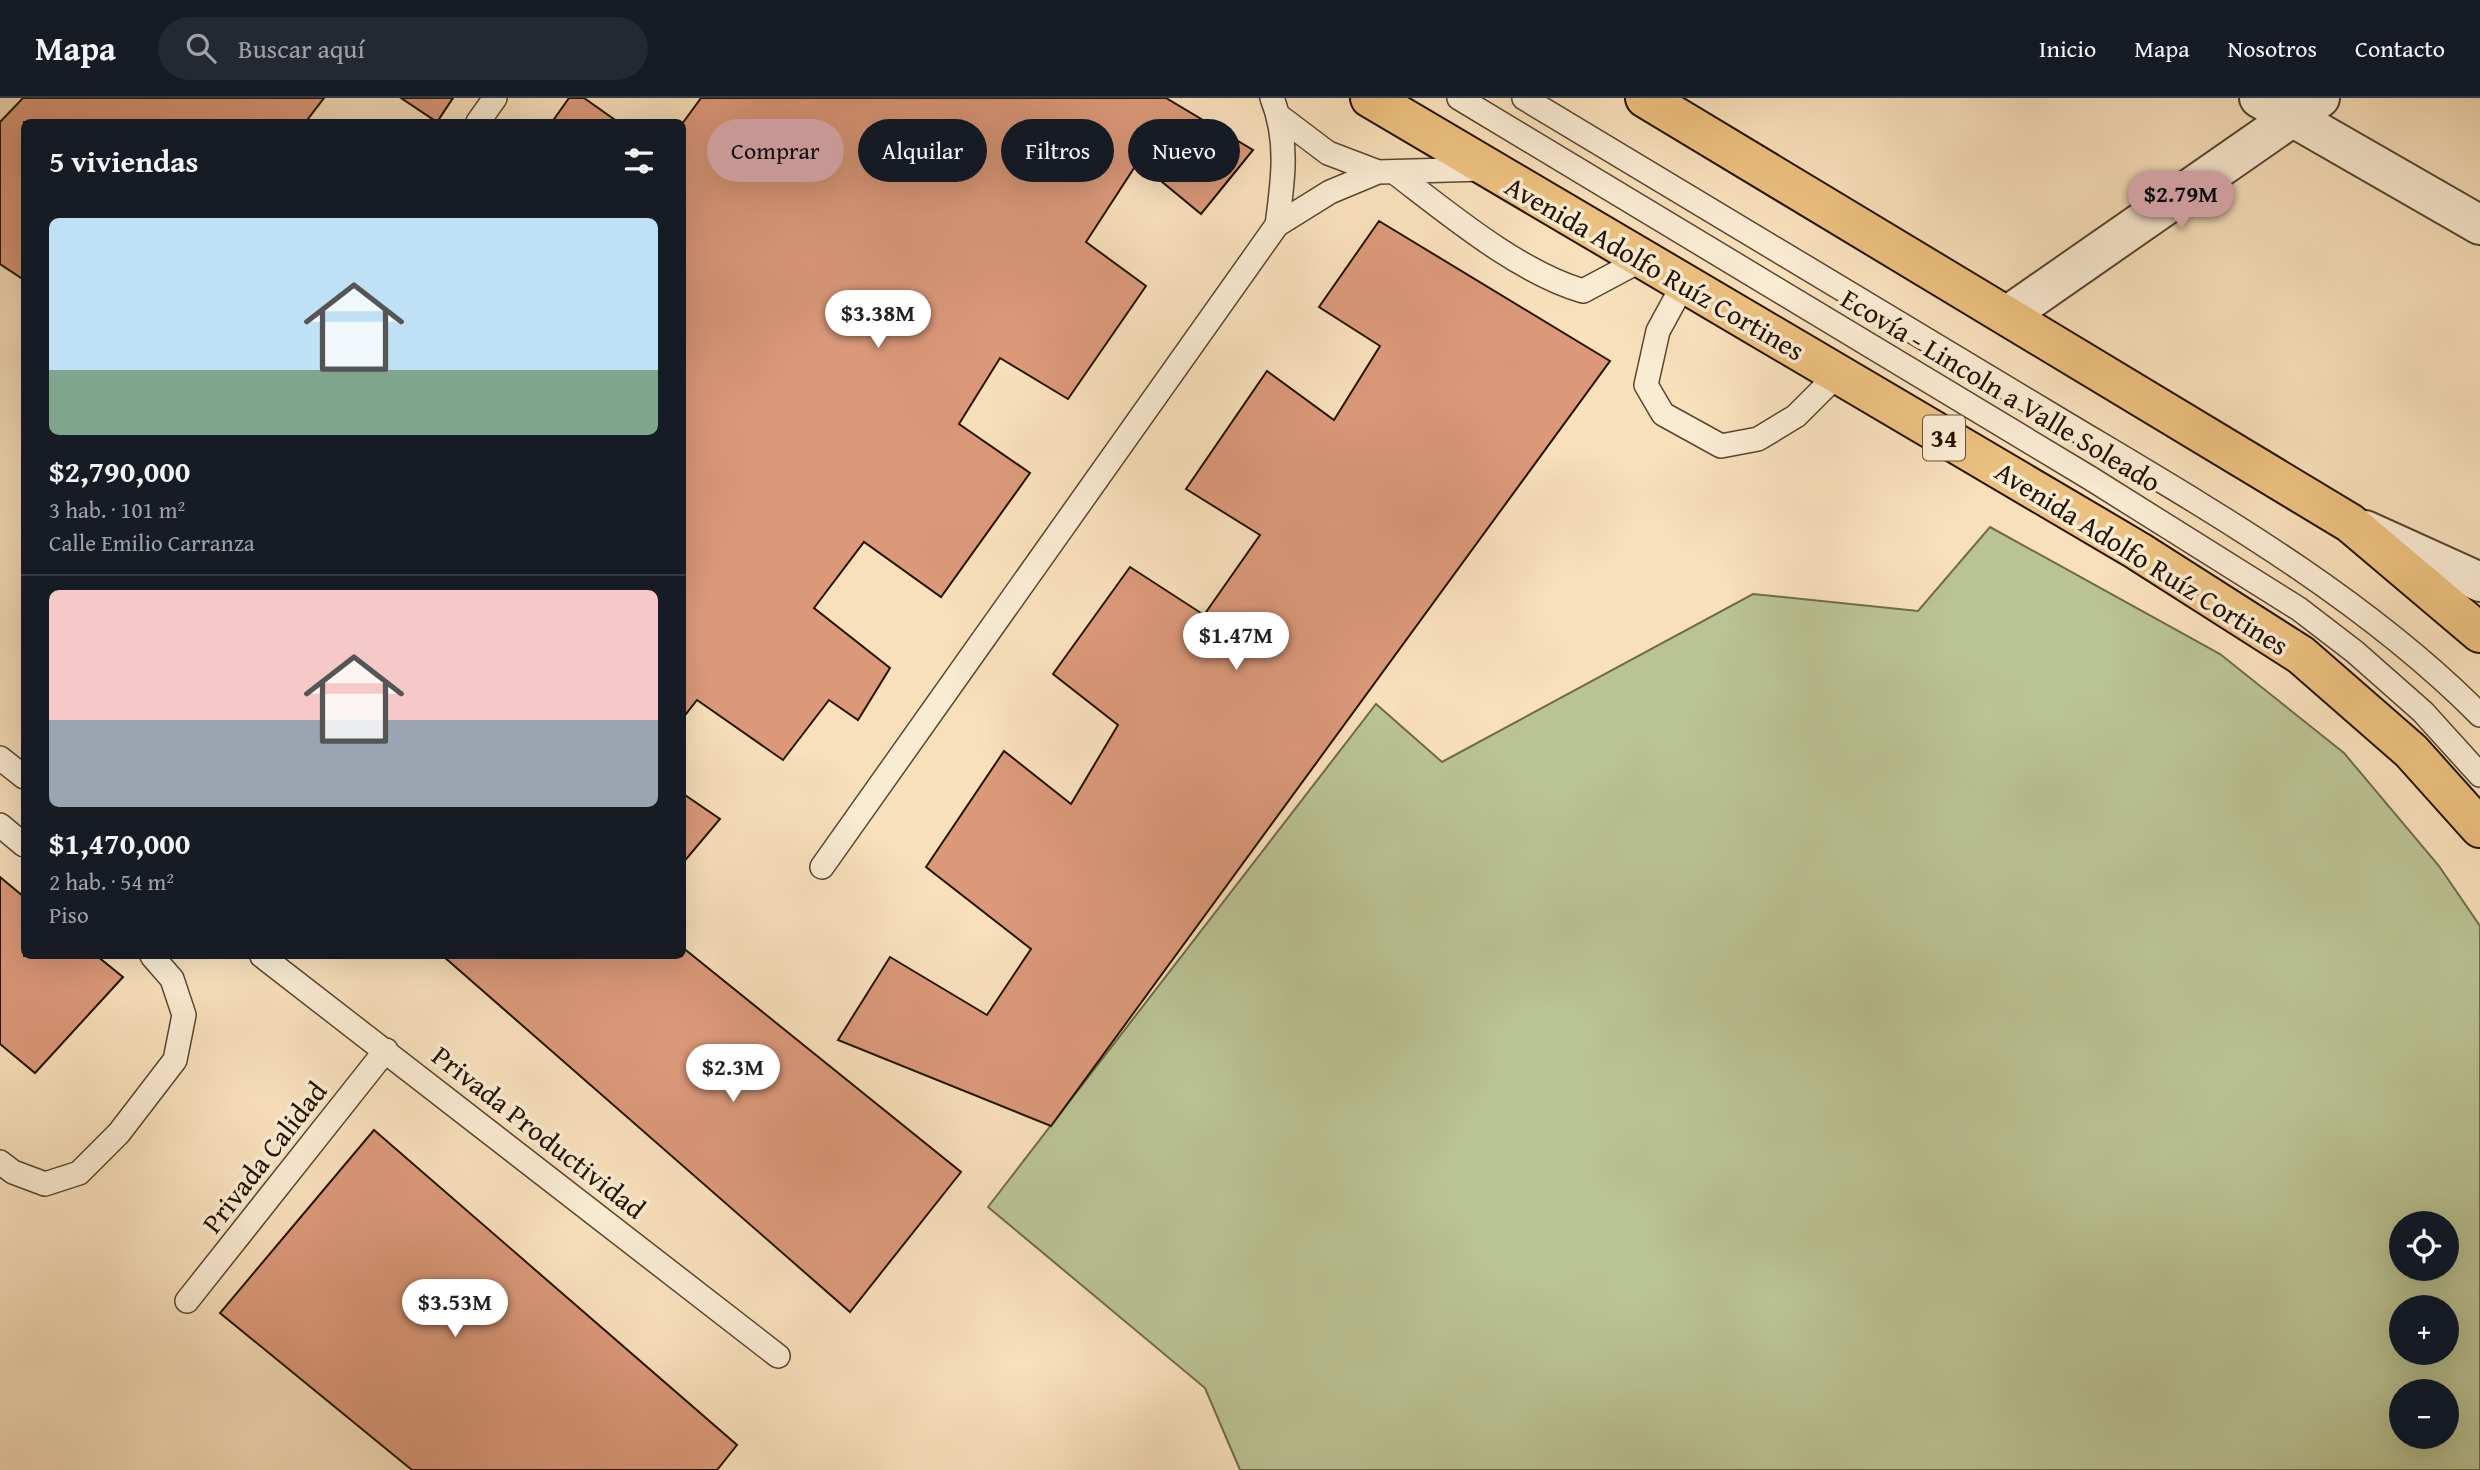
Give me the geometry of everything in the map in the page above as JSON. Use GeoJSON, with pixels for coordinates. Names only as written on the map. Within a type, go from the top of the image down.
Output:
{"type":"FeatureCollection","features":[{"type":"Feature","properties":{"kind":"main road","name":"Avenida Adolfo Ruíz Cortines"},"geometry":{"type":"LineString","coordinates":[[1370,98],[1485,169],[2138,551],[2301,655],[2412,751],[2480,828]]}},
{"type":"Feature","properties":{"kind":"main road"},"geometry":{"type":"LineString","coordinates":[[1645,98],[2350,523],[2480,633]]}},
{"type":"Feature","properties":{"kind":"street"},"geometry":{"type":"LineString","coordinates":[[2259,98],[2306,108],[2480,225]]}},
{"type":"Feature","properties":{"kind":"street"},"geometry":{"type":"LineString","coordinates":[[2008,315],[2306,108]]}},
{"type":"Feature","properties":{"kind":"street"},"geometry":{"type":"LineString","coordinates":[[2350,523],[2480,582]]}},
{"type":"Feature","properties":{"kind":"lane"},"geometry":{"type":"LineString","coordinates":[[480,119],[495,98]]}},
{"type":"Feature","properties":{"kind":"lane","name":"Ecovía - Lincoln a Valle Soleado"},"geometry":{"type":"LineString","coordinates":[[1459,98],[2090,478],[2300,609],[2355,652],[2423,712],[2480,775]]}},
{"type":"Feature","properties":{"kind":"lane"},"geometry":{"type":"LineString","coordinates":[[1524,98],[2096,442],[2320,583],[2438,673],[2480,715]]}},
{"type":"Feature","properties":{"kind":"lane"},"geometry":{"type":"LineString","coordinates":[[1275,107],[1328,153],[1386,172],[1558,284],[1583,292],[1641,260]]}},
{"type":"Feature","properties":{"kind":"lane"},"geometry":{"type":"LineString","coordinates":[[1275,107],[1285,167],[1277,225]]}},
{"type":"Feature","properties":{"kind":"lane"},"geometry":{"type":"LineString","coordinates":[[822,867],[1277,225],[1330,191],[1386,172],[1485,169]]}},
{"type":"Feature","properties":{"kind":"lane"},"geometry":{"type":"LineString","coordinates":[[1683,285],[1658,331],[1646,384],[1663,414],[1721,446],[1758,439],[1796,416],[1837,375]]}},
{"type":"Feature","properties":{"kind":"lane"},"geometry":{"type":"LineString","coordinates":[[0,758],[21,775]]}},
{"type":"Feature","properties":{"kind":"lane"},"geometry":{"type":"LineString","coordinates":[[0,825],[21,842]]}},
{"type":"Feature","properties":{"kind":"lane"},"geometry":{"type":"LineString","coordinates":[[0,1162],[13,1172],[45,1184],[79,1172],[119,1133],[175,1060],[184,1015],[172,979],[155,959]]}},
{"type":"Feature","properties":{"kind":"lane","name":"Privada Productividad"},"geometry":{"type":"LineString","coordinates":[[265,959],[778,1356]]}},
{"type":"Feature","properties":{"kind":"lane","name":"Privada Calidad"},"geometry":{"type":"LineString","coordinates":[[187,1301],[386,1050]]}},
{"type":"Feature","properties":{"kind":"green space"},"geometry":{"type":"Polygon","coordinates":[[[1990,527],[2220,654],[2344,753],[2439,866],[2480,926],[2480,1470],[1240,1470],[1205,1388],[988,1207],[1376,704],[1442,762],[1753,594],[1918,611],[1990,527]]]}},
{"type":"Feature","properties":{"kind":"building"},"geometry":{"type":"Polygon","coordinates":[[[23,98],[324,98],[308,119],[21,119],[21,278],[0,264],[0,122],[23,98]]]}},
{"type":"Feature","properties":{"kind":"building"},"geometry":{"type":"Polygon","coordinates":[[[401,98],[453,98],[439,119],[432,119],[401,98]]]}},
{"type":"Feature","properties":{"kind":"building"},"geometry":{"type":"Polygon","coordinates":[[[569,98],[584,98],[614,119],[554,119],[569,98]]]}},
{"type":"Feature","properties":{"kind":"building"},"geometry":{"type":"Polygon","coordinates":[[[701,98],[1166,98],[1201,119],[1128,119],[1128,177],[1086,242],[1146,286],[1068,399],[1000,358],[959,424],[1030,473],[941,597],[864,542],[814,608],[890,668],[858,720],[829,700],[783,760],[697,700],[686,714],[686,119],[701,98]]]}},
{"type":"Feature","properties":{"kind":"building"},"geometry":{"type":"Polygon","coordinates":[[[1240,142],[1253,150],[1240,166],[1240,142]]]}},
{"type":"Feature","properties":{"kind":"building"},"geometry":{"type":"Polygon","coordinates":[[[1162,182],[1227,182],[1201,214],[1162,182]]]}},
{"type":"Feature","properties":{"kind":"building"},"geometry":{"type":"Polygon","coordinates":[[[1379,221],[1610,361],[1051,1126],[838,1040],[890,957],[987,1015],[1031,949],[926,867],[1004,751],[1071,804],[1118,725],[1053,674],[1130,567],[1204,615],[1260,535],[1186,489],[1267,371],[1334,420],[1380,346],[1319,307],[1379,221]]]}},
{"type":"Feature","properties":{"kind":"building"},"geometry":{"type":"Polygon","coordinates":[[[686,796],[720,819],[686,859],[686,796]]]}},
{"type":"Feature","properties":{"kind":"building"},"geometry":{"type":"Polygon","coordinates":[[[0,877],[21,894],[21,959],[101,959],[123,977],[35,1073],[0,1044],[0,877]]]}},
{"type":"Feature","properties":{"kind":"building"},"geometry":{"type":"Polygon","coordinates":[[[686,950],[961,1172],[850,1312],[446,959],[686,959],[686,950]]]}},
{"type":"Feature","properties":{"kind":"building"},"geometry":{"type":"Polygon","coordinates":[[[374,1130],[737,1445],[717,1470],[412,1470],[220,1313],[374,1130]]]}}]}
